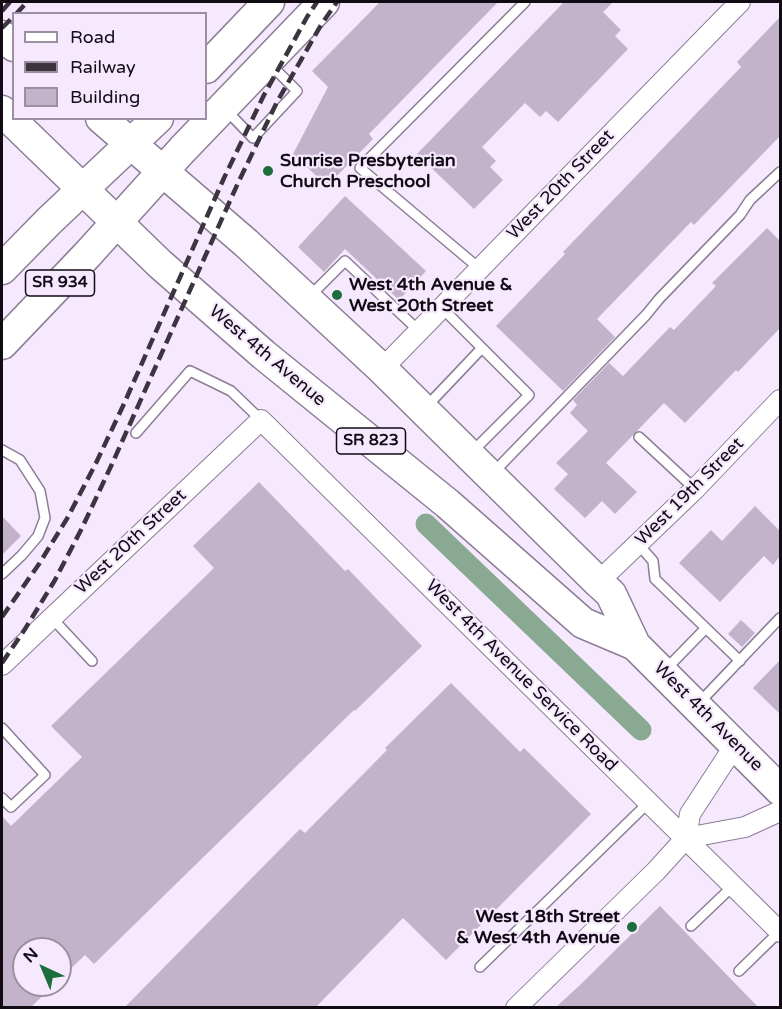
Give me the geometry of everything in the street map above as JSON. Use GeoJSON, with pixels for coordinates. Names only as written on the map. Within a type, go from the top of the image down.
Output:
{"type":"FeatureCollection","features":[{"type":"Feature","properties":{"kind":"main road"},"geometry":{"type":"LineString","coordinates":[[207,67],[269,2]]}},
{"type":"Feature","properties":{"kind":"main road","name":"SR 934"},"geometry":{"type":"LineString","coordinates":[[2,344],[324,2]]}},
{"type":"Feature","properties":{"kind":"main road","name":"West 4th Avenue"},"geometry":{"type":"LineString","coordinates":[[2,111],[160,264],[264,356],[448,504],[583,623],[635,645]]}},
{"type":"Feature","properties":{"kind":"main road","name":"West 4th Avenue"},"geometry":{"type":"LineString","coordinates":[[103,120],[307,299],[382,369],[611,594],[635,645],[780,790]]}},
{"type":"Feature","properties":{"kind":"main road","name":"SR 934"},"geometry":{"type":"LineString","coordinates":[[2,269],[156,120]]}},
{"type":"Feature","properties":{"kind":"street","name":"West 20th Street"},"geometry":{"type":"LineString","coordinates":[[382,369],[740,2]]}},
{"type":"Feature","properties":{"kind":"street","name":"West 19th Street"},"geometry":{"type":"LineString","coordinates":[[598,582],[695,489],[780,400]]}},
{"type":"Feature","properties":{"kind":"street","name":"West 20th Street"},"geometry":{"type":"LineString","coordinates":[[2,665],[261,420]]}},
{"type":"Feature","properties":{"kind":"street","name":"West 4th Avenue Service Road"},"geometry":{"type":"LineString","coordinates":[[261,420],[780,931]]}},
{"type":"Feature","properties":{"kind":"street"},"geometry":{"type":"LineString","coordinates":[[516,1008],[656,871],[686,838],[690,814],[735,745]]}},
{"type":"Feature","properties":{"kind":"street"},"geometry":{"type":"LineString","coordinates":[[686,838],[745,827],[780,811]]}},
{"type":"Feature","properties":{"kind":"lane"},"geometry":{"type":"LineString","coordinates":[[480,269],[360,168],[525,2]]}},
{"type":"Feature","properties":{"kind":"lane"},"geometry":{"type":"LineString","coordinates":[[223,107],[253,138],[297,91],[267,61]]}},
{"type":"Feature","properties":{"kind":"lane"},"geometry":{"type":"LineString","coordinates":[[490,476],[646,315],[740,215],[750,200],[780,172]]}},
{"type":"Feature","properties":{"kind":"lane"},"geometry":{"type":"LineString","coordinates":[[307,299],[345,261],[419,332]]}},
{"type":"Feature","properties":{"kind":"lane"},"geometry":{"type":"LineString","coordinates":[[442,308],[529,394],[469,455]]}},
{"type":"Feature","properties":{"kind":"lane"},"geometry":{"type":"LineString","coordinates":[[423,410],[482,348]]}},
{"type":"Feature","properties":{"kind":"lane"},"geometry":{"type":"LineString","coordinates":[[136,433],[190,371],[231,391],[261,420]]}},
{"type":"Feature","properties":{"kind":"lane"},"geometry":{"type":"LineString","coordinates":[[639,437],[695,489]]}},
{"type":"Feature","properties":{"kind":"lane"},"geometry":{"type":"LineString","coordinates":[[2,450],[20,460],[40,491],[45,518],[38,536],[2,574]]}},
{"type":"Feature","properties":{"kind":"lane"},"geometry":{"type":"LineString","coordinates":[[638,544],[653,561],[655,579],[740,661]]}},
{"type":"Feature","properties":{"kind":"lane"},"geometry":{"type":"LineString","coordinates":[[51,617],[92,661]]}},
{"type":"Feature","properties":{"kind":"lane"},"geometry":{"type":"LineString","coordinates":[[696,706],[780,618]]}},
{"type":"Feature","properties":{"kind":"lane"},"geometry":{"type":"LineString","coordinates":[[662,672],[706,628]]}},
{"type":"Feature","properties":{"kind":"lane"},"geometry":{"type":"LineString","coordinates":[[2,728],[45,775],[11,807],[2,798]]}},
{"type":"Feature","properties":{"kind":"lane"},"geometry":{"type":"LineString","coordinates":[[480,967],[650,802]]}},
{"type":"Feature","properties":{"kind":"lane"},"geometry":{"type":"LineString","coordinates":[[691,926],[734,885]]}},
{"type":"Feature","properties":{"kind":"lane"},"geometry":{"type":"LineString","coordinates":[[739,971],[780,931]]}},
{"type":"Feature","properties":{"kind":"building"},"geometry":{"type":"Polygon","coordinates":[[[380,2],[498,2],[369,134],[373,139],[327,186],[293,154],[328,87],[312,71],[380,2]]]}},
{"type":"Feature","properties":{"kind":"building"},"geometry":{"type":"Polygon","coordinates":[[[564,2],[613,2],[603,12],[621,30],[615,36],[628,49],[558,122],[546,111],[540,117],[525,103],[482,147],[496,161],[490,167],[503,180],[474,209],[417,154],[564,2]]]}},
{"type":"Feature","properties":{"kind":"building"},"geometry":{"type":"Polygon","coordinates":[[[780,17],[780,136],[694,225],[691,222],[597,319],[615,337],[563,391],[496,326],[565,254],[563,252],[741,67],[737,62],[780,17]]]}},
{"type":"Feature","properties":{"kind":"building"},"geometry":{"type":"Polygon","coordinates":[[[345,196],[426,271],[399,300],[345,249],[324,272],[298,247],[345,196]]]}},
{"type":"Feature","properties":{"kind":"building"},"geometry":{"type":"Polygon","coordinates":[[[767,228],[780,241],[780,328],[685,423],[664,403],[606,463],[637,492],[615,514],[602,501],[585,518],[554,489],[568,474],[556,463],[588,431],[570,413],[577,405],[573,400],[609,363],[623,376],[670,327],[674,330],[716,286],[712,283],[767,228]]]}},
{"type":"Feature","properties":{"kind":"building"},"geometry":{"type":"Polygon","coordinates":[[[259,482],[422,646],[94,964],[85,955],[72,967],[72,937],[12,937],[12,997],[41,997],[30,1008],[2,1008],[2,816],[11,826],[82,757],[51,726],[214,568],[193,546],[259,482]]]}},
{"type":"Feature","properties":{"kind":"building"},"geometry":{"type":"Polygon","coordinates":[[[755,506],[780,531],[780,556],[773,565],[764,556],[720,602],[679,563],[711,530],[722,541],[755,506]]]}},
{"type":"Feature","properties":{"kind":"building"},"geometry":{"type":"Polygon","coordinates":[[[2,516],[21,536],[2,555],[2,516]]]}},
{"type":"Feature","properties":{"kind":"building"},"geometry":{"type":"Polygon","coordinates":[[[741,620],[755,633],[742,647],[728,634],[741,620]]]}},
{"type":"Feature","properties":{"kind":"building"},"geometry":{"type":"Polygon","coordinates":[[[780,660],[780,714],[753,688],[780,660]]]}},
{"type":"Feature","properties":{"kind":"building"},"geometry":{"type":"Polygon","coordinates":[[[451,683],[520,752],[524,748],[591,814],[446,960],[403,918],[315,1008],[124,1008],[300,829],[305,833],[387,750],[385,748],[451,683]]]}},
{"type":"Feature","properties":{"kind":"building"},"geometry":{"type":"Polygon","coordinates":[[[660,906],[759,1008],[555,1008],[580,985],[660,906]]]}},
{"type":"Feature","properties":{"kind":"waterway"},"geometry":{"type":"LineString","coordinates":[[426,524],[641,730]]}},
{"type":"Feature","properties":{"kind":"railway"},"geometry":{"type":"LineString","coordinates":[[2,11],[10,2]]}},
{"type":"Feature","properties":{"kind":"railway"},"geometry":{"type":"LineString","coordinates":[[18,12],[27,2]]}},
{"type":"Feature","properties":{"kind":"railway"},"geometry":{"type":"LineString","coordinates":[[2,617],[68,517],[96,463],[224,178],[264,95],[317,2]]}},
{"type":"Feature","properties":{"kind":"railway"},"geometry":{"type":"LineString","coordinates":[[2,663],[55,580],[82,528],[277,102],[321,25],[337,2]]}},
{"type":"Feature","properties":{"kind":"railway"},"geometry":{"type":"LineString","coordinates":[[2,28],[12,18]]}},
{"type":"Feature","properties":{"kind":"place","name":"Sunrise Presbyterian Church Preschool"},"geometry":{"type":"Point","coordinates":[268,171]}},
{"type":"Feature","properties":{"kind":"place","name":"West 4th Avenue & West 20th Street"},"geometry":{"type":"Point","coordinates":[337,295]}},
{"type":"Feature","properties":{"kind":"place","name":"West 18th Street & West 4th Avenue"},"geometry":{"type":"Point","coordinates":[632,927]}}]}
